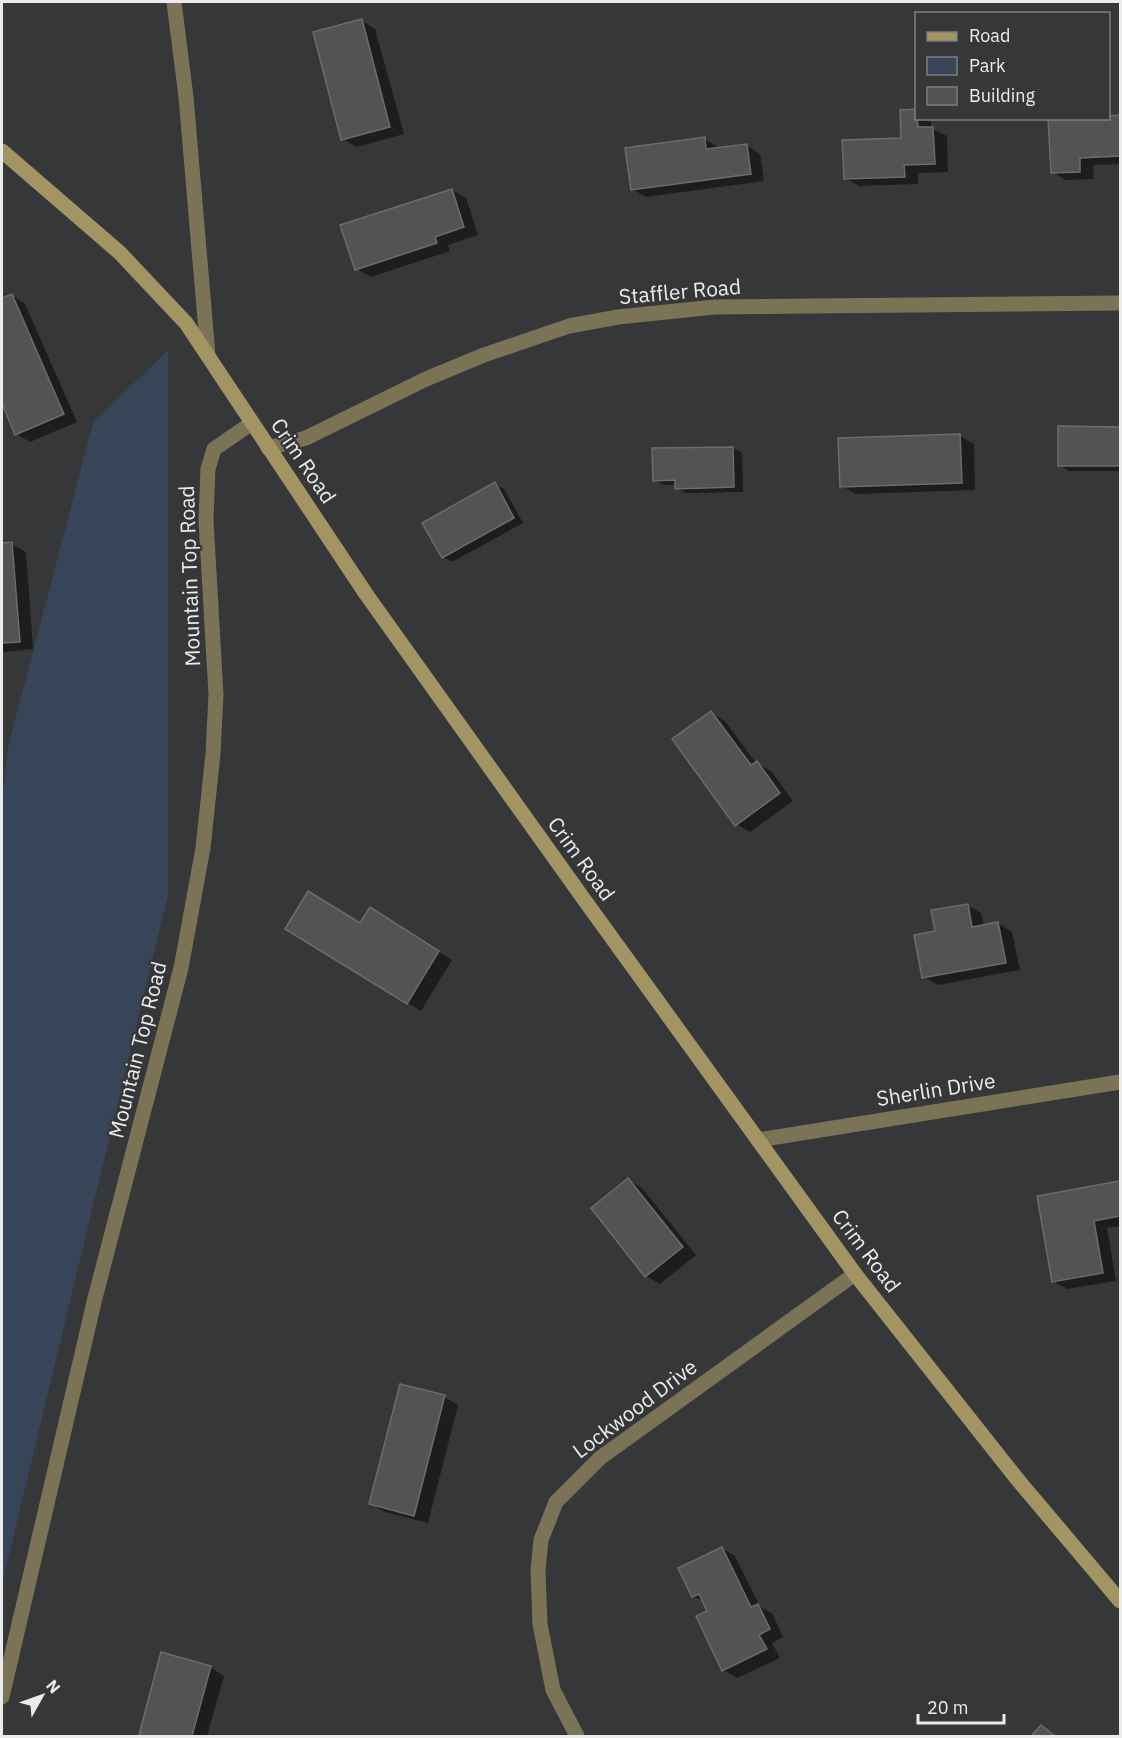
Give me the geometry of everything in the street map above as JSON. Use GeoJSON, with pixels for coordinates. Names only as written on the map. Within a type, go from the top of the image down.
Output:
{"type":"FeatureCollection","features":[{"type":"Feature","properties":{"kind":"street"},"geometry":{"type":"LineString","coordinates":[[174,2],[186,97],[208,355]]}},
{"type":"Feature","properties":{"kind":"street","name":"Crim Road"},"geometry":{"type":"LineString","coordinates":[[2,151],[120,253],[186,323],[366,594],[855,1274],[1018,1480],[1120,1601]]}},
{"type":"Feature","properties":{"kind":"street","name":"Staffler Road"},"geometry":{"type":"LineString","coordinates":[[268,448],[306,438],[426,379],[484,355],[569,326],[618,317],[715,307],[1120,303]]}},
{"type":"Feature","properties":{"kind":"street","name":"Mountain Top Road"},"geometry":{"type":"LineString","coordinates":[[2,1696],[93,1306],[181,968],[203,848],[213,754],[216,695],[206,520],[208,469],[214,449],[252,423]]}},
{"type":"Feature","properties":{"kind":"street","name":"Sherlin Drive"},"geometry":{"type":"LineString","coordinates":[[758,1140],[1120,1082]]}},
{"type":"Feature","properties":{"kind":"street","name":"Lockwood Drive"},"geometry":{"type":"LineString","coordinates":[[577,1737],[553,1690],[540,1624],[538,1570],[541,1540],[556,1502],[600,1458],[855,1274]]}},
{"type":"Feature","properties":{"kind":"green space"},"geometry":{"type":"Polygon","coordinates":[[[168,350],[168,895],[2,1584],[2,799],[8,747],[93,423],[168,350]]]}},
{"type":"Feature","properties":{"kind":"building"},"geometry":{"type":"Polygon","coordinates":[[[362,19],[390,127],[341,140],[313,32],[362,19]]]}},
{"type":"Feature","properties":{"kind":"building"},"geometry":{"type":"Polygon","coordinates":[[[915,109],[915,120],[917,120],[918,127],[933,127],[935,164],[904,165],[905,177],[844,179],[842,140],[901,138],[900,110],[915,109]]]}},
{"type":"Feature","properties":{"kind":"building"},"geometry":{"type":"Polygon","coordinates":[[[1120,115],[1120,156],[1080,158],[1080,172],[1051,173],[1048,120],[1110,120],[1110,116],[1120,115]]]}},
{"type":"Feature","properties":{"kind":"building"},"geometry":{"type":"Polygon","coordinates":[[[705,137],[706,149],[747,144],[751,174],[631,190],[625,148],[705,137]]]}},
{"type":"Feature","properties":{"kind":"building"},"geometry":{"type":"Polygon","coordinates":[[[452,189],[464,227],[435,237],[437,243],[355,270],[340,225],[452,189]]]}},
{"type":"Feature","properties":{"kind":"building"},"geometry":{"type":"Polygon","coordinates":[[[12,294],[64,414],[15,435],[2,403],[2,298],[12,294]]]}},
{"type":"Feature","properties":{"kind":"building"},"geometry":{"type":"Polygon","coordinates":[[[1058,426],[1120,427],[1120,466],[1058,466],[1058,426]]]}},
{"type":"Feature","properties":{"kind":"building"},"geometry":{"type":"Polygon","coordinates":[[[960,434],[962,483],[840,487],[838,438],[960,434]]]}},
{"type":"Feature","properties":{"kind":"building"},"geometry":{"type":"Polygon","coordinates":[[[733,447],[734,487],[675,489],[675,480],[653,481],[652,448],[733,447]]]}},
{"type":"Feature","properties":{"kind":"building"},"geometry":{"type":"Polygon","coordinates":[[[495,482],[514,518],[442,558],[422,523],[495,482]]]}},
{"type":"Feature","properties":{"kind":"building"},"geometry":{"type":"Polygon","coordinates":[[[12,542],[20,642],[2,643],[2,543],[12,542]]]}},
{"type":"Feature","properties":{"kind":"building"},"geometry":{"type":"Polygon","coordinates":[[[711,711],[751,765],[757,761],[780,793],[735,826],[672,739],[711,711]]]}},
{"type":"Feature","properties":{"kind":"building"},"geometry":{"type":"Polygon","coordinates":[[[308,891],[360,923],[370,907],[439,951],[407,1004],[285,929],[308,891]]]}},
{"type":"Feature","properties":{"kind":"building"},"geometry":{"type":"Polygon","coordinates":[[[968,904],[972,927],[998,922],[1006,963],[922,978],[914,935],[935,931],[931,910],[968,904]]]}},
{"type":"Feature","properties":{"kind":"building"},"geometry":{"type":"Polygon","coordinates":[[[628,1178],[683,1247],[645,1277],[591,1208],[628,1178]]]}},
{"type":"Feature","properties":{"kind":"building"},"geometry":{"type":"Polygon","coordinates":[[[1120,1181],[1120,1216],[1094,1221],[1103,1273],[1052,1282],[1037,1196],[1120,1181]]]}},
{"type":"Feature","properties":{"kind":"building"},"geometry":{"type":"Polygon","coordinates":[[[400,1384],[445,1395],[414,1516],[369,1504],[400,1384]]]}},
{"type":"Feature","properties":{"kind":"building"},"geometry":{"type":"Polygon","coordinates":[[[722,1547],[751,1607],[758,1604],[770,1629],[759,1635],[767,1649],[722,1671],[696,1616],[707,1611],[699,1594],[692,1597],[678,1568],[722,1547]]]}},
{"type":"Feature","properties":{"kind":"building"},"geometry":{"type":"Polygon","coordinates":[[[161,1652],[211,1666],[192,1736],[139,1735],[161,1652]]]}},
{"type":"Feature","properties":{"kind":"building"},"geometry":{"type":"Polygon","coordinates":[[[1041,1725],[1055,1736],[1031,1736],[1041,1725]]]}}]}
